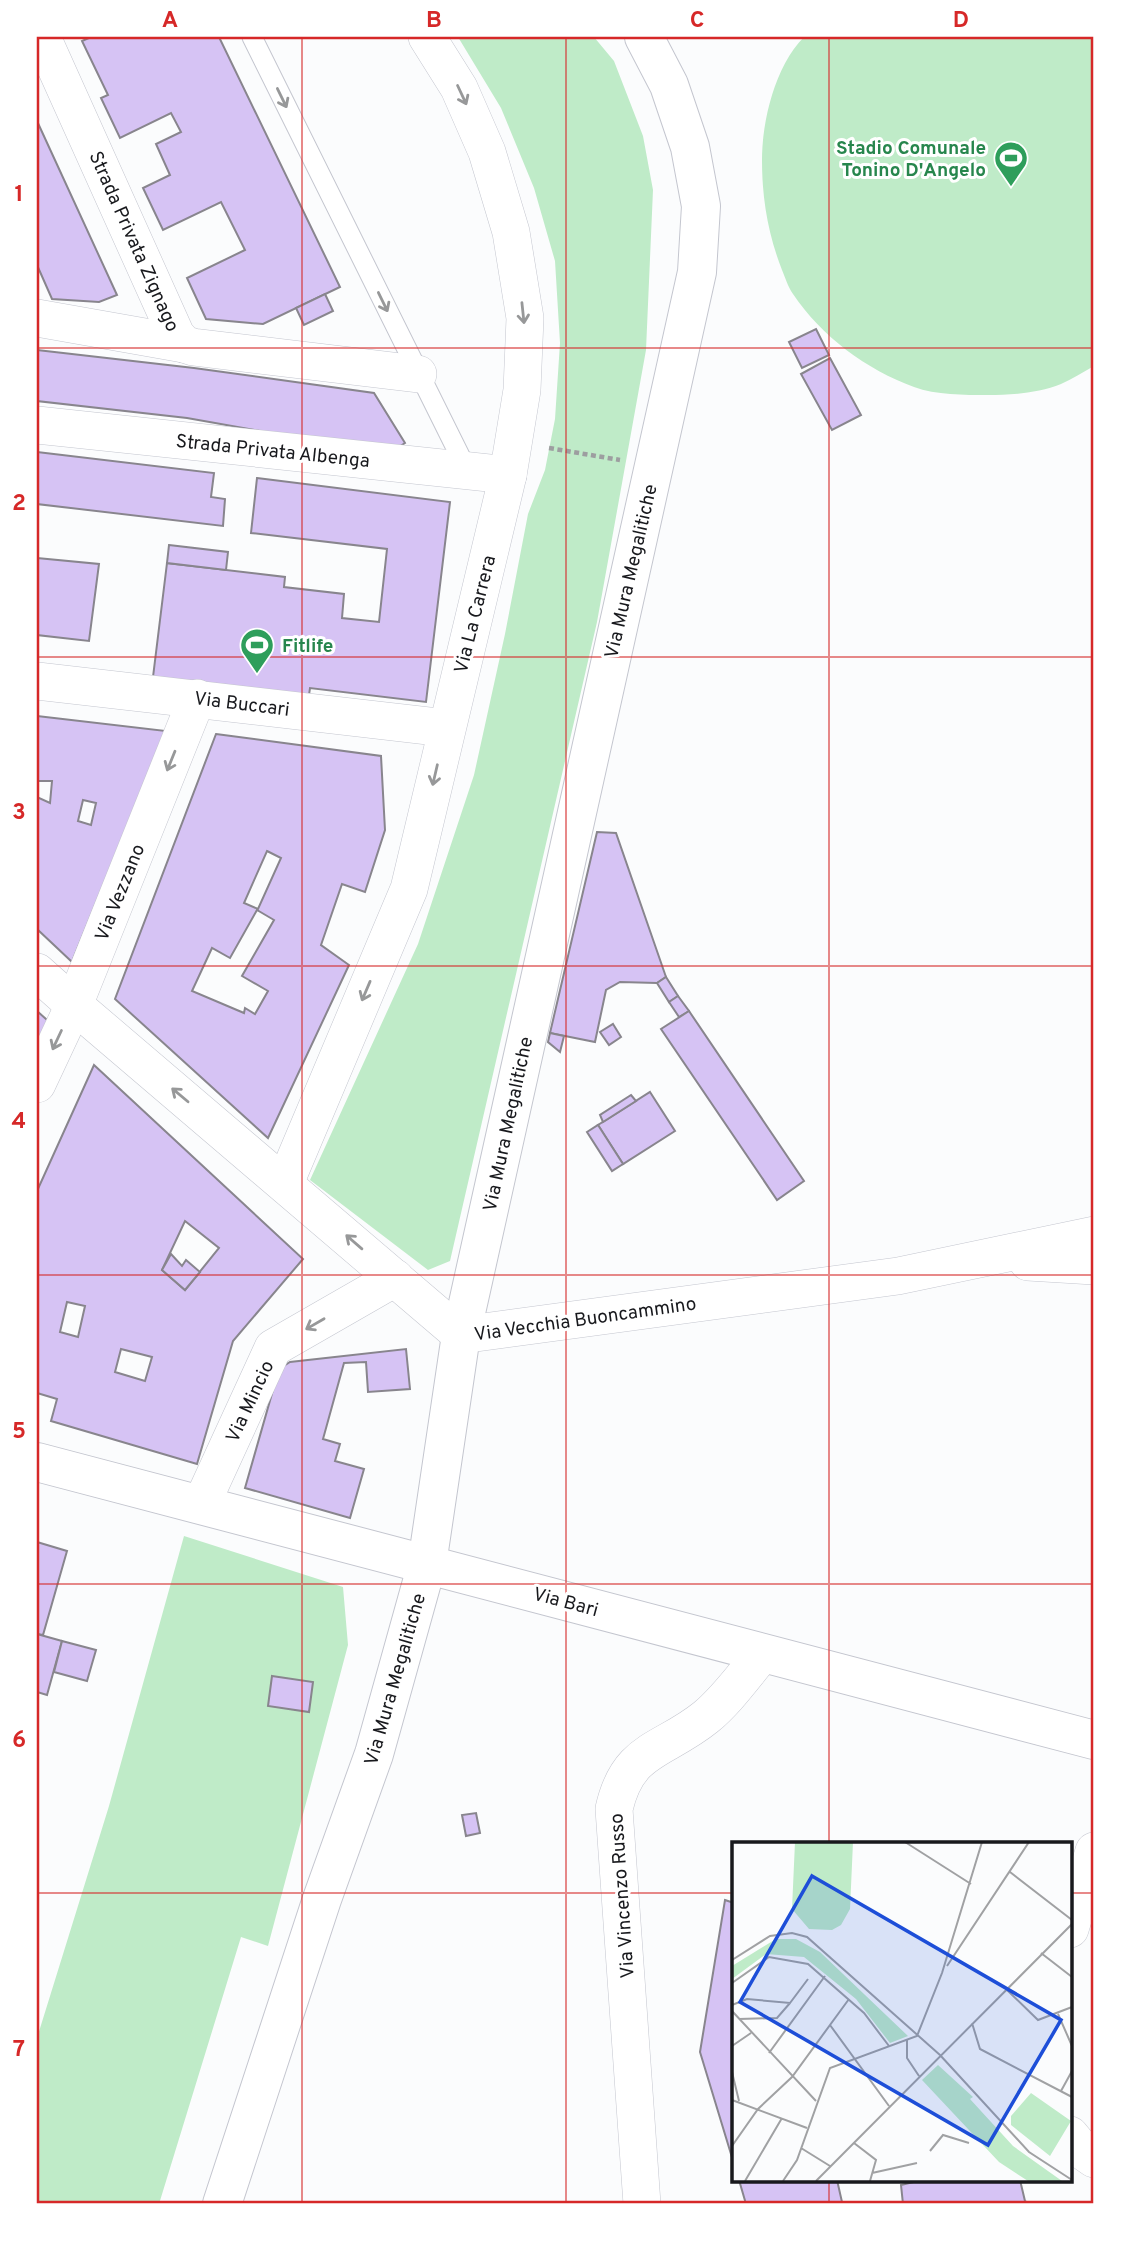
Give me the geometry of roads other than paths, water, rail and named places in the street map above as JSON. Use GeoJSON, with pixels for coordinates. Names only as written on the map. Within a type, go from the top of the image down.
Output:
{"type":"FeatureCollection","features":[{"type":"Feature","properties":{"kind":"main road","name":"Via Mura Megalitiche"},"geometry":{"type":"LineString","coordinates":[[222,2204],[374,1754],[426,1564],[461,1335],[697,272],[701,206],[690,147],[669,85],[643,37]]}},
{"type":"Feature","properties":{"kind":"main road","name":"Via Bari"},"geometry":{"type":"LineString","coordinates":[[37,1462],[1094,1740]]}},
{"type":"Feature","properties":{"kind":"street","name":"Strada Privata Zignago"},"geometry":{"type":"LineString","coordinates":[[43,37],[176,335],[184,345],[418,374]]}},
{"type":"Feature","properties":{"kind":"street","name":"Via La Carrera"},"geometry":{"type":"LineString","coordinates":[[285,1183],[409,889],[511,458],[523,390],[525,318],[511,232],[487,152],[458,88],[427,37]]}},
{"type":"Feature","properties":{"kind":"street"},"geometry":{"type":"LineString","coordinates":[[37,318],[184,345]]}},
{"type":"Feature","properties":{"kind":"street","name":"Strada Privata Albenga"},"geometry":{"type":"LineString","coordinates":[[37,425],[467,470],[511,458]]}},
{"type":"Feature","properties":{"kind":"street","name":"Via Buccari"},"geometry":{"type":"LineString","coordinates":[[37,681],[446,728]]}},
{"type":"Feature","properties":{"kind":"street","name":"Via Vezzano"},"geometry":{"type":"LineString","coordinates":[[37,1084],[74,1005],[197,698]]}},
{"type":"Feature","properties":{"kind":"street","name":"Via Vecchia Buoncammino"},"geometry":{"type":"LineString","coordinates":[[37,971],[461,1335],[898,1276],[1094,1235]]}},
{"type":"Feature","properties":{"kind":"street"},"geometry":{"type":"LineString","coordinates":[[985,1259],[1094,1266]]}},
{"type":"Feature","properties":{"kind":"street","name":"Via Mincio"},"geometry":{"type":"LineString","coordinates":[[201,1505],[273,1348],[395,1278]]}},
{"type":"Feature","properties":{"kind":"street","name":"Via Vincenzo Russo"},"geometry":{"type":"LineString","coordinates":[[642,2204],[614,1809],[619,1788],[628,1770],[642,1758],[705,1718],[763,1653]]}},
{"type":"Feature","properties":{"kind":"street"},"geometry":{"type":"LineString","coordinates":[[1072,1922],[1094,1851]]}},
{"type":"Feature","properties":{"kind":"street"},"geometry":{"type":"LineString","coordinates":[[1072,2137],[1094,2159]]}},
{"type":"Feature","properties":{"kind":"lane"},"geometry":{"type":"LineString","coordinates":[[252,37],[467,470]]}},
{"type":"Feature","properties":{"kind":"place","name":"Stadio Comunale Tonino D'Angelo"},"geometry":{"type":"Point","coordinates":[1011,188]}},
{"type":"Feature","properties":{"kind":"place","name":"Fitlife"},"geometry":{"type":"Point","coordinates":[257,675]}}]}
